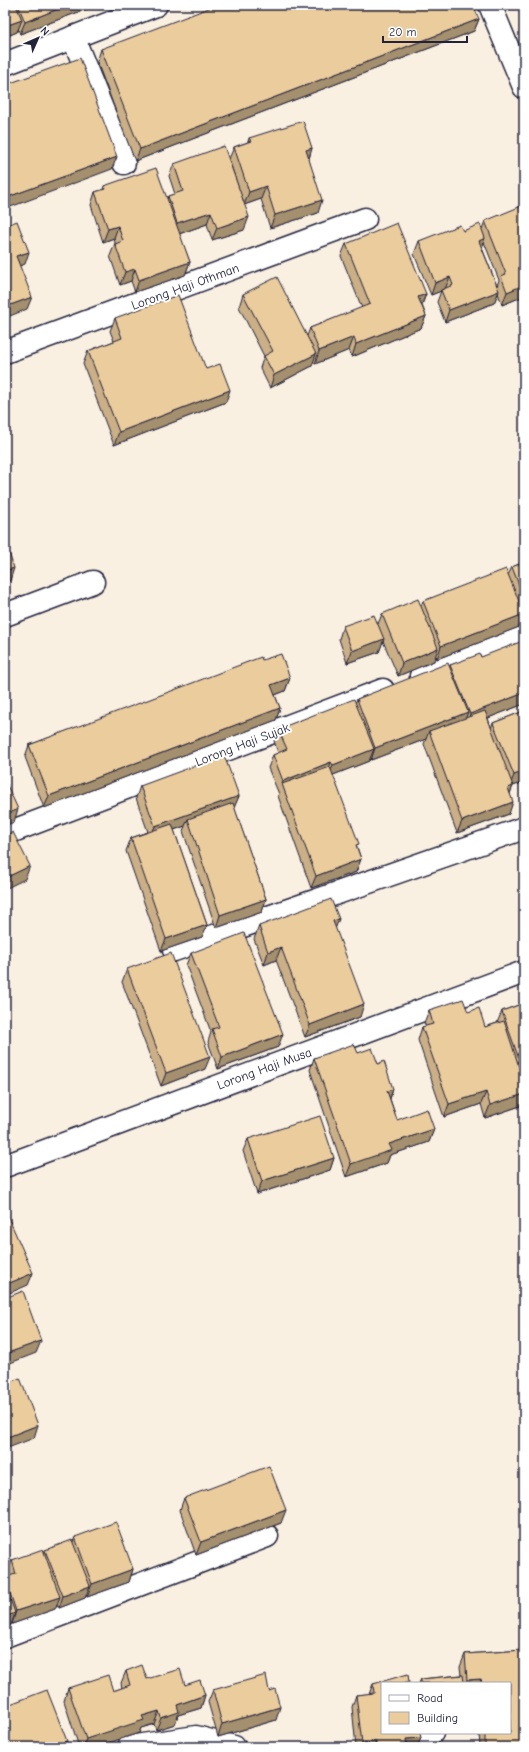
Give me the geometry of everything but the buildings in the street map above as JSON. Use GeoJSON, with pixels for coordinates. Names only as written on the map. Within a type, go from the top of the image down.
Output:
{"type":"FeatureCollection","features":[{"type":"Feature","properties":{"kind":"street"},"geometry":{"type":"LineString","coordinates":[[5,64],[156,5]]}},
{"type":"Feature","properties":{"kind":"street"},"geometry":{"type":"LineString","coordinates":[[490,5],[524,87]]}},
{"type":"Feature","properties":{"kind":"street"},"geometry":{"type":"LineString","coordinates":[[73,37],[124,163]]}},
{"type":"Feature","properties":{"kind":"street","name":"Lorong Haji Othman"},"geometry":{"type":"LineString","coordinates":[[5,352],[365,219]]}},
{"type":"Feature","properties":{"kind":"street"},"geometry":{"type":"LineString","coordinates":[[5,615],[93,582]]}},
{"type":"Feature","properties":{"kind":"street","name":"Lorong Haji Sujak"},"geometry":{"type":"LineString","coordinates":[[5,834],[479,654],[524,635]]}},
{"type":"Feature","properties":{"kind":"street"},"geometry":{"type":"LineString","coordinates":[[174,950],[524,828]]}},
{"type":"Feature","properties":{"kind":"street","name":"Lorong Haji Musa"},"geometry":{"type":"LineString","coordinates":[[5,1166],[524,972]]}},
{"type":"Feature","properties":{"kind":"street"},"geometry":{"type":"LineString","coordinates":[[5,1636],[267,1536]]}},
{"type":"Feature","properties":{"kind":"street"},"geometry":{"type":"LineString","coordinates":[[421,1747],[424,1739],[431,1734]]}},
{"type":"Feature","properties":{"kind":"street"},"geometry":{"type":"LineString","coordinates":[[129,1747],[196,1737],[234,1747]]}}]}
